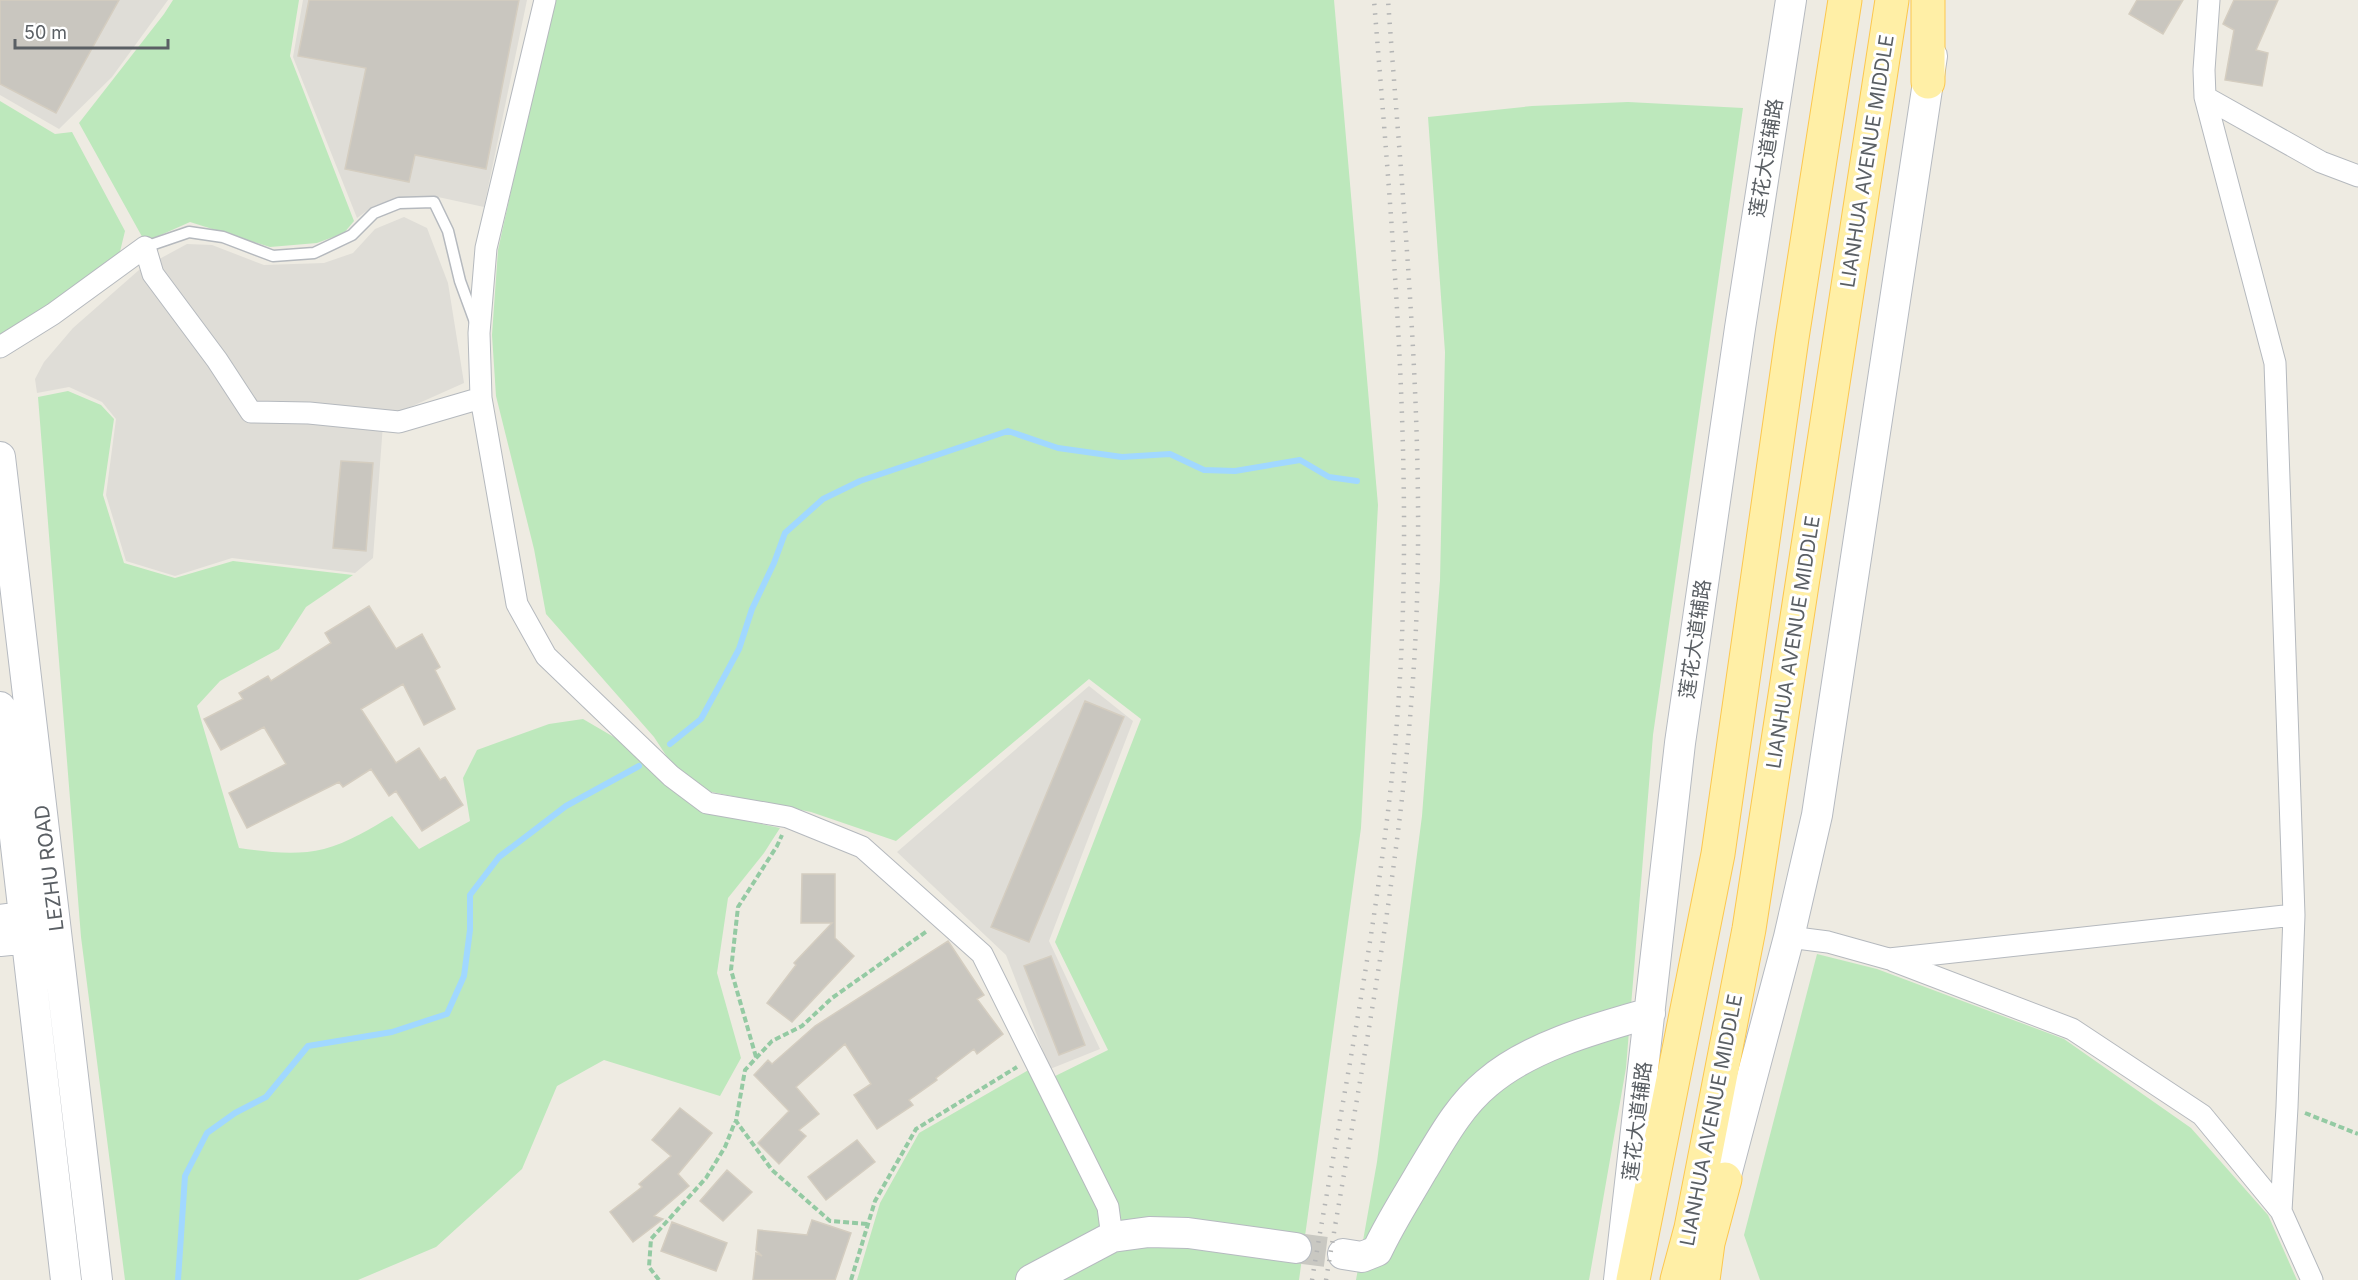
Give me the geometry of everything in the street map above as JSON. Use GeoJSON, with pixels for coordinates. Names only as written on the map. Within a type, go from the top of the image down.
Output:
{"type":"FeatureCollection","features":[{"type":"Feature","properties":{"kind":"main road"},"geometry":{"type":"LineString","coordinates":[[1633,1280],[1718,854],[1792,338],[1845,0]]}},
{"type":"Feature","properties":{"kind":"main road","name":"LIANHUA AVENUE MIDDLE"},"geometry":{"type":"LineString","coordinates":[[1677,1280],[1691,1228],[1749,929],[1892,0]]}},
{"type":"Feature","properties":{"kind":"main road"},"geometry":{"type":"LineString","coordinates":[[1928,0],[1928,82]]}},
{"type":"Feature","properties":{"kind":"main road"},"geometry":{"type":"LineString","coordinates":[[1691,1228],[1725,1179]]}},
{"type":"Feature","properties":{"kind":"main road"},"geometry":{"type":"LineString","coordinates":[[1703,1280],[1708,1243],[1725,1179]]}},
{"type":"Feature","properties":{"kind":"street"},"geometry":{"type":"LineString","coordinates":[[545,0],[486,248],[479,333],[481,398],[518,604],[546,656],[671,776],[707,803],[788,817],[862,847],[982,954],[1108,1207],[1112,1237]]}},
{"type":"Feature","properties":{"kind":"street","name":"莲花大道辅路"},"geometry":{"type":"LineString","coordinates":[[1619,1280],[1680,743],[1738,340],[1791,0]]}},
{"type":"Feature","properties":{"kind":"street"},"geometry":{"type":"LineString","coordinates":[[1725,1179],[1789,937],[1817,815],[1941,0]]}},
{"type":"Feature","properties":{"kind":"street"},"geometry":{"type":"LineString","coordinates":[[2209,0],[2204,70],[2205,97],[2275,363],[2294,915],[2281,1210]]}},
{"type":"Feature","properties":{"kind":"street"},"geometry":{"type":"LineString","coordinates":[[2205,97],[2321,162],[2358,176]]}},
{"type":"Feature","properties":{"kind":"street"},"geometry":{"type":"LineString","coordinates":[[0,346],[53,314],[145,247],[153,274],[217,360],[251,412],[309,413],[399,423],[481,398]]}},
{"type":"Feature","properties":{"kind":"street","name":"LEZHU ROAD"},"geometry":{"type":"LineString","coordinates":[[0,457],[98,1280]]}},
{"type":"Feature","properties":{"kind":"street","name":"LEZHU ROAD"},"geometry":{"type":"LineString","coordinates":[[0,707],[13,929],[66,1280]]}},
{"type":"Feature","properties":{"kind":"street"},"geometry":{"type":"LineString","coordinates":[[1889,959],[2294,915]]}},
{"type":"Feature","properties":{"kind":"street"},"geometry":{"type":"LineString","coordinates":[[13,929],[55,924]]}},
{"type":"Feature","properties":{"kind":"street"},"geometry":{"type":"LineString","coordinates":[[1789,937],[1828,942],[1889,959],[2072,1029],[2202,1115],[2281,1210],[2312,1280]]}},
{"type":"Feature","properties":{"kind":"street"},"geometry":{"type":"LineString","coordinates":[[1343,1254],[1362,1257],[1377,1251],[1388,1228],[1455,1118],[1488,1081],[1509,1067],[1564,1040],[1650,1013]]}},
{"type":"Feature","properties":{"kind":"street"},"geometry":{"type":"LineString","coordinates":[[1031,1280],[1112,1237],[1149,1232],[1188,1233],[1296,1248]]}},
{"type":"Feature","properties":{"kind":"lane"},"geometry":{"type":"LineString","coordinates":[[145,247],[189,231],[223,237],[273,256],[314,252],[352,235],[374,213],[399,203],[434,202],[448,231],[460,281],[479,333]]}},
{"type":"Feature","properties":{"kind":"path"},"geometry":{"type":"LineString","coordinates":[[756,1058],[731,970],[738,906],[777,846],[788,817]]}},
{"type":"Feature","properties":{"kind":"path"},"geometry":{"type":"LineString","coordinates":[[659,1280],[649,1267],[651,1239],[706,1178],[725,1148],[736,1121],[746,1070],[772,1041],[802,1026],[832,998],[944,920]]}},
{"type":"Feature","properties":{"kind":"path"},"geometry":{"type":"LineString","coordinates":[[851,1280],[875,1200],[916,1129],[1034,1059]]}},
{"type":"Feature","properties":{"kind":"path"},"geometry":{"type":"LineString","coordinates":[[2287,1107],[2358,1134]]}},
{"type":"Feature","properties":{"kind":"path"},"geometry":{"type":"LineString","coordinates":[[736,1121],[772,1170],[821,1215],[830,1221],[867,1224]]}},
{"type":"Feature","properties":{"kind":"shaded area"},"geometry":{"type":"Polygon","coordinates":[[[0,0],[168,0],[112,77],[59,129],[0,95],[0,0]]]}},
{"type":"Feature","properties":{"kind":"shaded area"},"geometry":{"type":"Polygon","coordinates":[[[303,0],[527,0],[484,207],[438,197],[400,197],[372,207],[357,218],[293,57],[303,0]]]}},
{"type":"Feature","properties":{"kind":"shaded area"},"geometry":{"type":"Polygon","coordinates":[[[404,217],[427,228],[448,283],[464,383],[399,412],[384,411],[373,558],[355,573],[232,558],[175,576],[126,561],[106,495],[116,419],[102,402],[69,387],[37,393],[35,379],[44,362],[73,328],[139,270],[187,244],[212,245],[264,265],[324,263],[353,253],[375,229],[404,217]]]}},
{"type":"Feature","properties":{"kind":"shaded area"},"geometry":{"type":"Polygon","coordinates":[[[1089,686],[1133,721],[1049,941],[1100,1049],[1050,1069],[1006,955],[897,852],[1089,686]]]}},
{"type":"Feature","properties":{"kind":"green space"},"geometry":{"type":"Polygon","coordinates":[[[173,0],[299,0],[290,56],[354,221],[344,233],[317,243],[270,247],[190,222],[145,242],[79,123],[173,0]]]}},
{"type":"Feature","properties":{"kind":"green space"},"geometry":{"type":"Polygon","coordinates":[[[553,0],[1334,0],[1378,505],[1361,828],[1299,1280],[857,1280],[880,1203],[919,1133],[1032,1068],[1039,1084],[1108,1050],[1055,942],[1141,719],[1089,679],[896,841],[811,812],[707,791],[673,766],[654,737],[546,614],[534,549],[496,396],[492,335],[498,250],[553,0]]]}},
{"type":"Feature","properties":{"kind":"green space"},"geometry":{"type":"Polygon","coordinates":[[[0,101],[55,134],[72,132],[125,231],[118,260],[0,336],[0,101]]]}},
{"type":"Feature","properties":{"kind":"green space"},"geometry":{"type":"Polygon","coordinates":[[[1628,102],[1743,108],[1653,735],[1626,1068],[1589,1280],[1356,1280],[1377,1162],[1422,816],[1440,580],[1445,352],[1428,117],[1532,106],[1628,102]]]}},
{"type":"Feature","properties":{"kind":"green space"},"geometry":{"type":"Polygon","coordinates":[[[68,391],[101,405],[114,419],[103,495],[124,563],[175,578],[233,561],[353,575],[306,607],[279,649],[220,681],[197,706],[239,848],[292,853],[324,849],[351,839],[392,816],[419,849],[470,821],[463,778],[477,750],[549,724],[583,719],[624,743],[709,813],[780,828],[764,853],[728,898],[717,973],[741,1058],[720,1096],[604,1060],[557,1086],[522,1169],[436,1247],[358,1280],[125,1280],[81,937],[38,397],[68,391]]]}},
{"type":"Feature","properties":{"kind":"green space"},"geometry":{"type":"Polygon","coordinates":[[[1817,954],[1877,969],[2064,1039],[2191,1128],[2268,1215],[2297,1280],[1760,1280],[1744,1235],[1817,954]]]}},
{"type":"Feature","properties":{"kind":"building"},"geometry":{"type":"Polygon","coordinates":[[[0,0],[119,0],[56,113],[0,84],[0,0]]]}},
{"type":"Feature","properties":{"kind":"building"},"geometry":{"type":"Polygon","coordinates":[[[309,0],[519,0],[486,169],[415,155],[409,182],[345,169],[366,68],[298,56],[309,0]]]}},
{"type":"Feature","properties":{"kind":"building"},"geometry":{"type":"Polygon","coordinates":[[[2137,0],[2183,0],[2163,34],[2129,14],[2137,0]]]}},
{"type":"Feature","properties":{"kind":"building"},"geometry":{"type":"Polygon","coordinates":[[[2234,0],[2278,0],[2256,50],[2268,53],[2262,86],[2225,80],[2234,30],[2223,24],[2234,0]]]}},
{"type":"Feature","properties":{"kind":"building"},"geometry":{"type":"Polygon","coordinates":[[[341,461],[373,463],[366,551],[333,548],[341,461]]]}},
{"type":"Feature","properties":{"kind":"building"},"geometry":{"type":"Polygon","coordinates":[[[369,606],[396,649],[422,634],[440,667],[435,670],[455,709],[424,725],[403,684],[361,709],[396,763],[419,748],[440,780],[445,777],[463,805],[422,831],[396,791],[389,796],[371,769],[343,787],[339,782],[247,828],[229,793],[286,764],[264,727],[221,750],[204,719],[243,699],[239,693],[268,676],[271,681],[331,643],[325,633],[369,606]]]}},
{"type":"Feature","properties":{"kind":"building"},"geometry":{"type":"Polygon","coordinates":[[[1085,701],[1124,717],[1029,942],[991,927],[1085,701]]]}},
{"type":"Feature","properties":{"kind":"building"},"geometry":{"type":"Polygon","coordinates":[[[802,874],[835,874],[835,938],[854,956],[792,1022],[767,1003],[796,965],[794,963],[832,923],[801,923],[802,874]]]}},
{"type":"Feature","properties":{"kind":"building"},"geometry":{"type":"Polygon","coordinates":[[[948,941],[984,995],[977,999],[1003,1034],[977,1054],[974,1049],[909,1100],[913,1105],[877,1129],[854,1095],[871,1084],[845,1044],[796,1087],[819,1114],[799,1130],[806,1136],[779,1164],[758,1143],[789,1111],[754,1075],[768,1060],[772,1064],[815,1026],[948,941]]]}},
{"type":"Feature","properties":{"kind":"building"},"geometry":{"type":"Polygon","coordinates":[[[1051,956],[1085,1045],[1059,1055],[1024,966],[1051,956]]]}},
{"type":"Feature","properties":{"kind":"building"},"geometry":{"type":"Polygon","coordinates":[[[680,1108],[712,1133],[678,1174],[689,1186],[654,1216],[663,1219],[633,1242],[610,1212],[642,1187],[639,1184],[671,1156],[652,1140],[680,1108]]]}},
{"type":"Feature","properties":{"kind":"building"},"geometry":{"type":"Polygon","coordinates":[[[857,1140],[875,1162],[826,1200],[808,1177],[857,1140]]]}},
{"type":"Feature","properties":{"kind":"building"},"geometry":{"type":"Polygon","coordinates":[[[727,1170],[752,1192],[723,1221],[700,1201],[727,1170]]]}},
{"type":"Feature","properties":{"kind":"building"},"geometry":{"type":"Polygon","coordinates":[[[812,1220],[851,1233],[835,1280],[753,1280],[756,1253],[762,1256],[756,1250],[758,1230],[807,1235],[812,1220]]]}},
{"type":"Feature","properties":{"kind":"building"},"geometry":{"type":"Polygon","coordinates":[[[672,1222],[727,1243],[716,1271],[661,1251],[672,1222]]]}},
{"type":"Feature","properties":{"kind":"waterway"},"geometry":{"type":"LineString","coordinates":[[670,744],[701,719],[724,677],[739,649],[752,609],[774,563],[785,533],[823,499],[860,481],[1008,431],[1058,448],[1122,457],[1170,454],[1204,470],[1235,471],[1300,460],[1329,477],[1357,481]]}},
{"type":"Feature","properties":{"kind":"waterway"},"geometry":{"type":"LineString","coordinates":[[178,1280],[185,1176],[207,1133],[235,1113],[266,1097],[308,1046],[392,1032],[447,1014],[464,976],[470,930],[470,895],[499,857],[566,806],[639,766]]}},
{"type":"Feature","properties":{"kind":"tunnel"},"geometry":{"type":"LineString","coordinates":[[1296,1248],[1343,1254]]}},
{"type":"Feature","properties":{"kind":"railway"},"geometry":{"type":"LineString","coordinates":[[1312,1280],[1378,887],[1394,756],[1401,661],[1404,567],[1400,378],[1389,189],[1374,0]]}},
{"type":"Feature","properties":{"kind":"railway"},"geometry":{"type":"LineString","coordinates":[[1326,1280],[1368,1036],[1393,873],[1411,709],[1416,627],[1418,470],[1415,391],[1388,0]]}}]}
